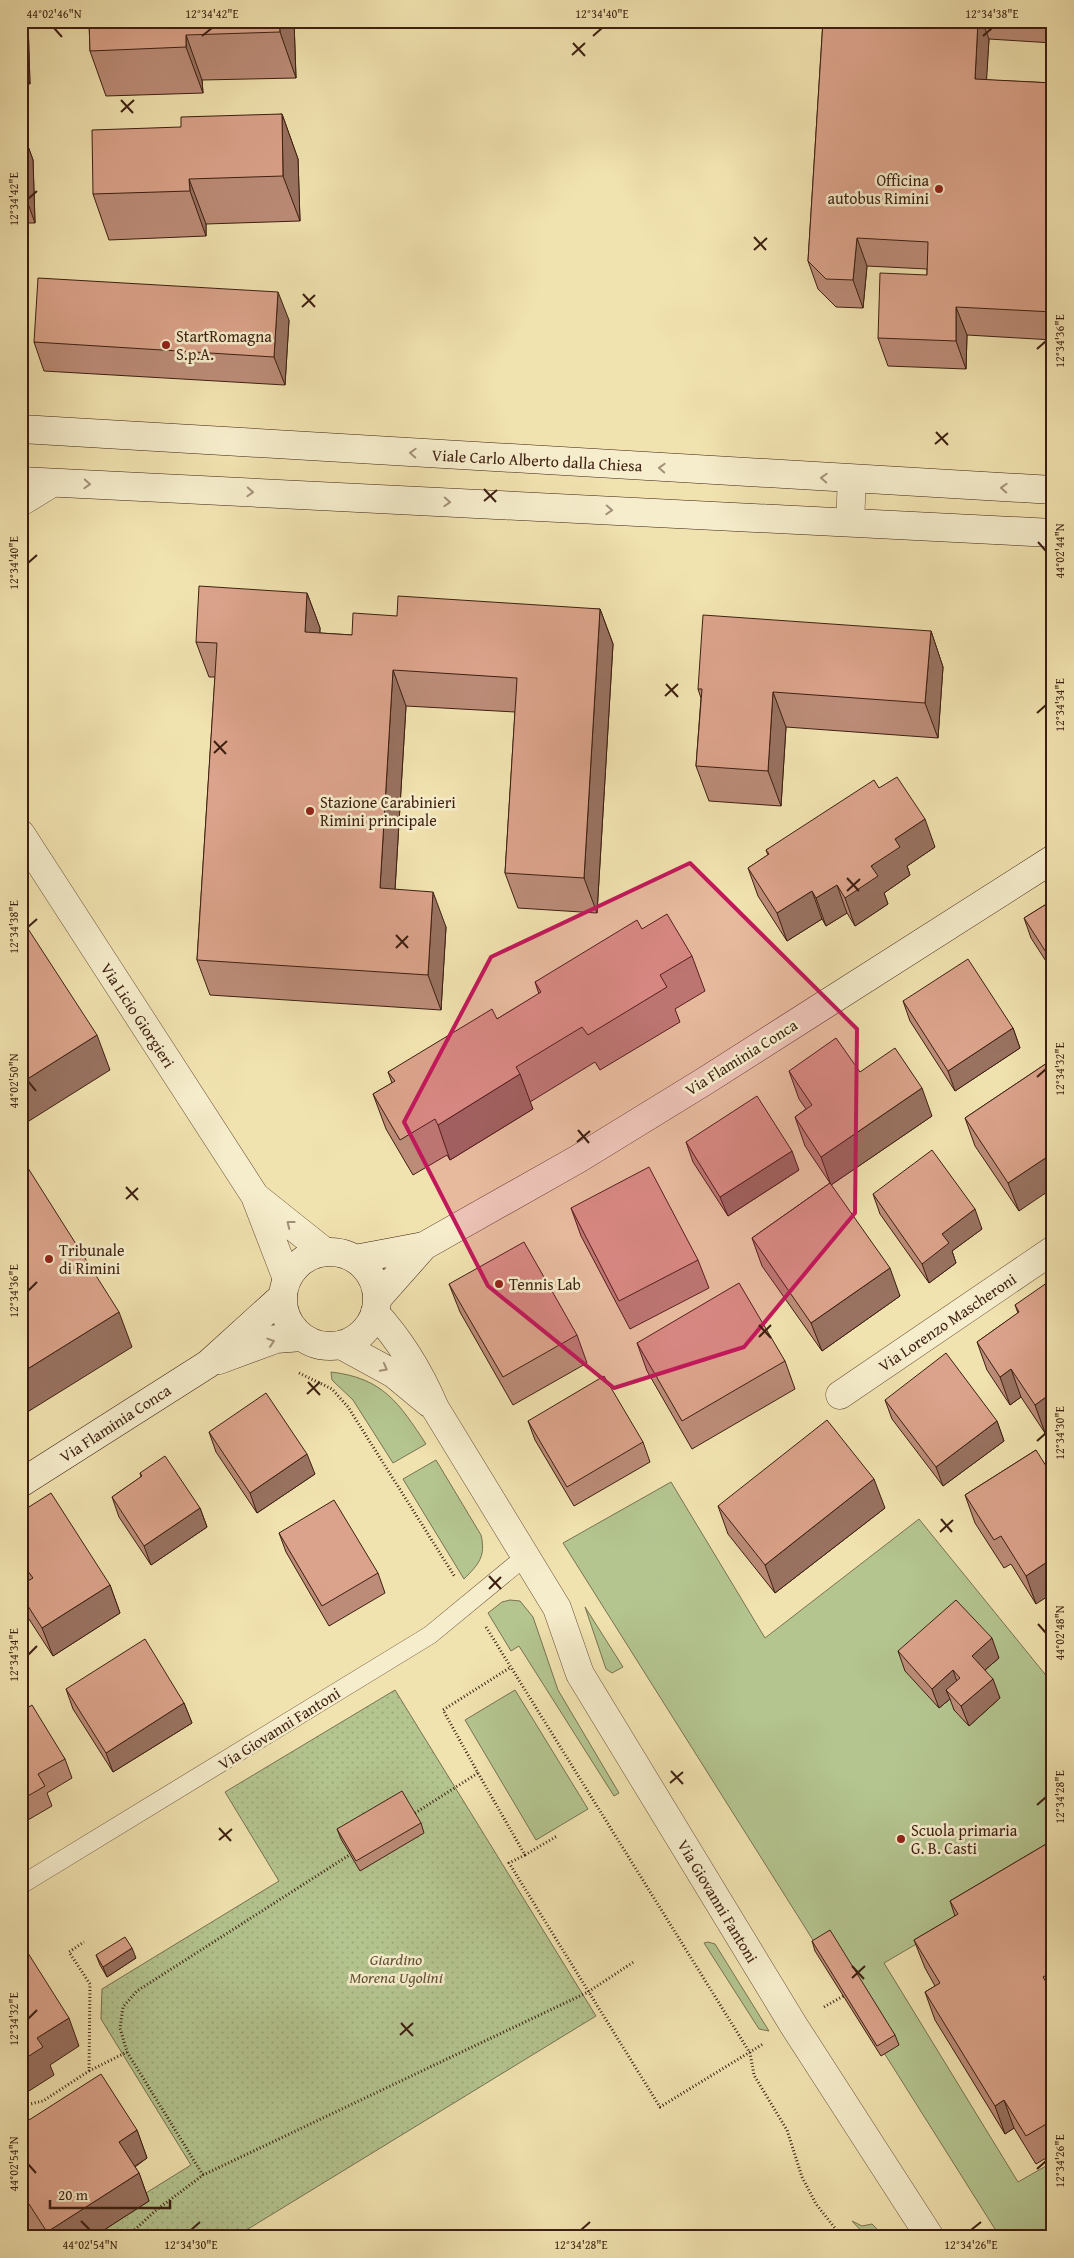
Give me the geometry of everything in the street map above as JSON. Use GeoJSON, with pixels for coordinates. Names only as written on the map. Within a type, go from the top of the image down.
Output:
{"type":"FeatureCollection","features":[{"type":"Feature","properties":{"kind":"street","name":"Viale Carlo Alberto dalla Chiesa"},"geometry":{"type":"LineString","coordinates":[[21,429],[1053,490]]}},
{"type":"Feature","properties":{"kind":"street"},"geometry":{"type":"LineString","coordinates":[[850,522],[852,479]]}},
{"type":"Feature","properties":{"kind":"street"},"geometry":{"type":"LineString","coordinates":[[21,481],[1053,533]]}},
{"type":"Feature","properties":{"kind":"street"},"geometry":{"type":"LineString","coordinates":[[21,502],[52,483]]}},
{"type":"Feature","properties":{"kind":"street","name":"Via Licio Giorgieri"},"geometry":{"type":"LineString","coordinates":[[21,834],[255,1196],[285,1288]]}},
{"type":"Feature","properties":{"kind":"street","name":"Via Flaminia Conca"},"geometry":{"type":"LineString","coordinates":[[355,1260],[424,1246],[620,1133],[1053,859]]}},
{"type":"Feature","properties":{"kind":"street","name":"Via Licio Giorgieri"},"geometry":{"type":"LineString","coordinates":[[255,1196],[325,1252]]}},
{"type":"Feature","properties":{"kind":"street","name":"Via Flaminia Conca"},"geometry":{"type":"LineString","coordinates":[[376,1305],[424,1246]]}},
{"type":"Feature","properties":{"kind":"street","name":"Via Lorenzo Mascheroni"},"geometry":{"type":"LineString","coordinates":[[840,1395],[1053,1250]]}},
{"type":"Feature","properties":{"kind":"street"},"geometry":{"type":"LineString","coordinates":[[325,1252],[341,1253],[355,1260],[367,1270],[375,1283],[376,1305],[369,1326],[362,1334],[341,1345],[327,1346],[314,1344],[302,1337],[291,1326],[284,1312],[285,1288],[296,1266],[309,1257],[325,1252]]}},
{"type":"Feature","properties":{"kind":"street","name":"Via Flaminia Conca"},"geometry":{"type":"LineString","coordinates":[[21,1483],[208,1364],[285,1288]]}},
{"type":"Feature","properties":{"kind":"street","name":"Via Giovanni Fantoni"},"geometry":{"type":"LineString","coordinates":[[376,1305],[407,1352],[422,1378],[435,1408],[557,1608],[580,1674],[794,2026],[930,2237]]}},
{"type":"Feature","properties":{"kind":"street","name":"Via Flaminia Conca"},"geometry":{"type":"LineString","coordinates":[[208,1364],[276,1339],[302,1337]]}},
{"type":"Feature","properties":{"kind":"street","name":"Via Giovanni Fantoni"},"geometry":{"type":"LineString","coordinates":[[341,1345],[394,1374],[435,1408]]}},
{"type":"Feature","properties":{"kind":"lane","name":"Via Giovanni Fantoni"},"geometry":{"type":"LineString","coordinates":[[21,1885],[430,1635],[526,1556]]}},
{"type":"Feature","properties":{"kind":"path"},"geometry":{"type":"LineString","coordinates":[[298,1373],[332,1389],[348,1407],[460,1585]]}},
{"type":"Feature","properties":{"kind":"path"},"geometry":{"type":"LineString","coordinates":[[485,1626],[750,2052],[754,2075],[787,2130],[802,2177],[816,2204],[842,2237]]}},
{"type":"Feature","properties":{"kind":"path"},"geometry":{"type":"LineString","coordinates":[[511,1667],[443,1710],[525,1854]]}},
{"type":"Feature","properties":{"kind":"path"},"geometry":{"type":"LineString","coordinates":[[412,1816],[478,1773]]}},
{"type":"Feature","properties":{"kind":"path"},"geometry":{"type":"LineString","coordinates":[[557,1836],[509,1863],[660,2106],[750,2052]]}},
{"type":"Feature","properties":{"kind":"path"},"geometry":{"type":"LineString","coordinates":[[203,2175],[127,2052],[120,2028],[124,2007],[136,1991],[362,1848]]}},
{"type":"Feature","properties":{"kind":"path"},"geometry":{"type":"LineString","coordinates":[[84,1942],[69,1952],[90,1984],[89,2071]]}},
{"type":"Feature","properties":{"kind":"path"},"geometry":{"type":"LineString","coordinates":[[127,2237],[155,2211],[203,2175],[588,1992],[635,1961]]}},
{"type":"Feature","properties":{"kind":"path"},"geometry":{"type":"LineString","coordinates":[[21,2106],[43,2101],[89,2071],[127,2052]]}},
{"type":"Feature","properties":{"kind":"highlighted area"},"geometry":{"type":"Polygon","coordinates":[[[690,863],[857,1029],[855,1213],[744,1347],[614,1388],[488,1286],[404,1122],[491,957],[690,863]]]}},
{"type":"Feature","properties":{"kind":"green space"},"geometry":{"type":"Polygon","coordinates":[[[331,1372],[364,1380],[388,1395],[407,1416],[426,1444],[393,1463],[353,1400],[332,1380],[331,1372]]]}},
{"type":"Feature","properties":{"kind":"green space"},"geometry":{"type":"Polygon","coordinates":[[[436,1460],[481,1535],[482,1554],[474,1569],[464,1579],[403,1479],[436,1460]]]}},
{"type":"Feature","properties":{"kind":"green space","name":"Scuola primaria G. B. Casti"},"geometry":{"type":"Polygon","coordinates":[[[671,1482],[765,1638],[919,1519],[1053,1684],[1053,1864],[884,1963],[1018,2182],[1053,2162],[1053,2237],[1000,2237],[563,1543],[671,1482]]]}},
{"type":"Feature","properties":{"kind":"green space"},"geometry":{"type":"Polygon","coordinates":[[[510,1600],[520,1601],[533,1617],[558,1690],[619,1793],[614,1796],[519,1646],[511,1651],[488,1613],[502,1602],[510,1600]]]}},
{"type":"Feature","properties":{"kind":"green space"},"geometry":{"type":"Polygon","coordinates":[[[585,1607],[623,1667],[612,1673],[606,1669],[585,1607]]]}},
{"type":"Feature","properties":{"kind":"green space","name":"Giardino Morena Ugolini"},"geometry":{"type":"Polygon","coordinates":[[[395,1690],[596,2016],[235,2237],[75,2237],[191,2165],[101,2019],[102,1989],[279,1881],[225,1792],[395,1690]]]}},
{"type":"Feature","properties":{"kind":"green space"},"geometry":{"type":"Polygon","coordinates":[[[515,1690],[588,1809],[536,1840],[465,1720],[515,1690]]]}},
{"type":"Feature","properties":{"kind":"green space"},"geometry":{"type":"Polygon","coordinates":[[[704,1943],[715,1944],[769,2031],[759,2029],[704,1943]]]}},
{"type":"Feature","properties":{"kind":"green space"},"geometry":{"type":"Polygon","coordinates":[[[852,2221],[862,2226],[872,2224],[885,2237],[867,2237],[852,2221]]]}},
{"type":"Feature","properties":{"kind":"building"},"geometry":{"type":"Polygon","coordinates":[[[89,21],[279,21],[280,32],[186,35],[186,47],[90,51],[89,21]]]}},
{"type":"Feature","properties":{"kind":"building","name":"Officina autobus Rimini"},"geometry":{"type":"Polygon","coordinates":[[[823,21],[978,21],[975,79],[1053,83],[1053,312],[956,307],[956,341],[878,338],[880,273],[927,275],[928,242],[857,238],[853,280],[826,279],[808,261],[823,21]]]}},
{"type":"Feature","properties":{"kind":"building"},"geometry":{"type":"Polygon","coordinates":[[[282,114],[283,176],[189,179],[190,191],[93,194],[92,130],[181,127],[181,117],[282,114]]]}},
{"type":"Feature","properties":{"kind":"building"},"geometry":{"type":"Polygon","coordinates":[[[38,278],[278,292],[274,357],[34,342],[38,278]]]}},
{"type":"Feature","properties":{"kind":"building","name":"Stazione Carabinieri Rimini principale"},"geometry":{"type":"Polygon","coordinates":[[[199,586],[307,593],[305,632],[352,635],[353,613],[397,616],[398,596],[600,609],[584,878],[505,873],[517,678],[393,670],[380,888],[433,892],[428,975],[197,960],[217,643],[196,642],[199,586]]]}},
{"type":"Feature","properties":{"kind":"building"},"geometry":{"type":"Polygon","coordinates":[[[703,615],[931,631],[925,703],[773,692],[768,771],[696,766],[702,689],[698,689],[703,615]]]}},
{"type":"Feature","properties":{"kind":"building"},"geometry":{"type":"Polygon","coordinates":[[[897,777],[925,819],[895,839],[900,847],[871,866],[878,876],[845,898],[837,885],[816,898],[812,891],[777,913],[748,868],[769,854],[766,850],[874,780],[879,788],[897,777]]]}},
{"type":"Feature","properties":{"kind":"building"},"geometry":{"type":"Polygon","coordinates":[[[1053,900],[1053,963],[1024,918],[1053,900]]]}},
{"type":"Feature","properties":{"kind":"building"},"geometry":{"type":"Polygon","coordinates":[[[667,914],[692,956],[660,975],[667,987],[588,1035],[582,1027],[516,1067],[520,1074],[438,1125],[435,1119],[400,1140],[373,1094],[395,1081],[388,1072],[492,1009],[497,1019],[541,992],[535,982],[637,920],[642,929],[667,914]]]}},
{"type":"Feature","properties":{"kind":"building"},"geometry":{"type":"Polygon","coordinates":[[[21,918],[97,1035],[21,1083],[21,918]]]}},
{"type":"Feature","properties":{"kind":"building"},"geometry":{"type":"Polygon","coordinates":[[[968,959],[1013,1028],[948,1071],[903,1001],[968,959]]]}},
{"type":"Feature","properties":{"kind":"building"},"geometry":{"type":"Polygon","coordinates":[[[836,1038],[860,1072],[895,1048],[922,1088],[821,1157],[795,1117],[812,1105],[789,1071],[836,1038]]]}},
{"type":"Feature","properties":{"kind":"building"},"geometry":{"type":"Polygon","coordinates":[[[1053,1059],[1053,1153],[1008,1183],[965,1118],[1053,1059]]]}},
{"type":"Feature","properties":{"kind":"building"},"geometry":{"type":"Polygon","coordinates":[[[757,1096],[792,1151],[720,1197],[686,1142],[757,1096]]]}},
{"type":"Feature","properties":{"kind":"building"},"geometry":{"type":"Polygon","coordinates":[[[932,1150],[975,1209],[942,1234],[949,1243],[922,1264],[873,1194],[932,1150]]]}},
{"type":"Feature","properties":{"kind":"building","name":"Tribunale di Rimini"},"geometry":{"type":"Polygon","coordinates":[[[21,1157],[119,1312],[21,1373],[21,1157]]]}},
{"type":"Feature","properties":{"kind":"building"},"geometry":{"type":"Polygon","coordinates":[[[649,1167],[698,1260],[619,1301],[571,1208],[649,1167]]]}},
{"type":"Feature","properties":{"kind":"building"},"geometry":{"type":"Polygon","coordinates":[[[830,1183],[890,1268],[811,1323],[752,1238],[830,1183]]]}},
{"type":"Feature","properties":{"kind":"building"},"geometry":{"type":"Polygon","coordinates":[[[524,1242],[577,1335],[503,1377],[449,1284],[524,1242]]]}},
{"type":"Feature","properties":{"kind":"building"},"geometry":{"type":"Polygon","coordinates":[[[1051,1280],[1053,1283],[1053,1392],[1035,1405],[1011,1369],[1000,1377],[977,1342],[1019,1312],[1015,1305],[1051,1280]]]}},
{"type":"Feature","properties":{"kind":"building"},"geometry":{"type":"Polygon","coordinates":[[[739,1283],[785,1361],[682,1421],[637,1343],[739,1283]]]}},
{"type":"Feature","properties":{"kind":"building"},"geometry":{"type":"Polygon","coordinates":[[[946,1353],[997,1421],[936,1467],[885,1400],[946,1353]]]}},
{"type":"Feature","properties":{"kind":"building"},"geometry":{"type":"Polygon","coordinates":[[[604,1376],[643,1442],[567,1487],[528,1421],[604,1376]]]}},
{"type":"Feature","properties":{"kind":"building"},"geometry":{"type":"Polygon","coordinates":[[[266,1393],[307,1454],[250,1493],[209,1432],[266,1393]]]}},
{"type":"Feature","properties":{"kind":"building"},"geometry":{"type":"Polygon","coordinates":[[[827,1420],[874,1479],[765,1565],[718,1506],[827,1420]]]}},
{"type":"Feature","properties":{"kind":"building"},"geometry":{"type":"Polygon","coordinates":[[[1036,1450],[1053,1477],[1053,1558],[1026,1576],[1001,1536],[994,1540],[965,1495],[1036,1450]]]}},
{"type":"Feature","properties":{"kind":"building"},"geometry":{"type":"Polygon","coordinates":[[[165,1456],[200,1508],[144,1546],[112,1497],[142,1476],[140,1473],[165,1456]]]}},
{"type":"Feature","properties":{"kind":"building"},"geometry":{"type":"Polygon","coordinates":[[[51,1493],[110,1585],[42,1628],[21,1595],[21,1585],[33,1578],[21,1564],[21,1512],[51,1493]]]}},
{"type":"Feature","properties":{"kind":"building"},"geometry":{"type":"Polygon","coordinates":[[[334,1500],[378,1573],[322,1606],[279,1533],[334,1500]]]}},
{"type":"Feature","properties":{"kind":"building"},"geometry":{"type":"Polygon","coordinates":[[[956,1600],[992,1638],[972,1656],[993,1679],[961,1706],[946,1690],[960,1678],[953,1670],[932,1689],[898,1651],[956,1600]]]}},
{"type":"Feature","properties":{"kind":"building"},"geometry":{"type":"Polygon","coordinates":[[[145,1639],[184,1703],[106,1753],[66,1689],[145,1639]]]}},
{"type":"Feature","properties":{"kind":"building"},"geometry":{"type":"Polygon","coordinates":[[[32,1705],[65,1759],[38,1774],[45,1786],[21,1800],[21,1712],[32,1705]]]}},
{"type":"Feature","properties":{"kind":"building"},"geometry":{"type":"Polygon","coordinates":[[[402,1791],[421,1823],[356,1861],[337,1829],[402,1791]]]}},
{"type":"Feature","properties":{"kind":"building"},"geometry":{"type":"Polygon","coordinates":[[[1053,1840],[1053,1971],[1043,1977],[1053,1993],[1053,2068],[1051,2069],[1053,2072],[1053,2120],[1026,2136],[1004,2100],[995,2106],[925,1992],[940,1983],[914,1940],[958,1914],[950,1901],[1053,1840]]]}},
{"type":"Feature","properties":{"kind":"building"},"geometry":{"type":"Polygon","coordinates":[[[830,1930],[895,2035],[877,2046],[812,1941],[830,1930]]]}},
{"type":"Feature","properties":{"kind":"building"},"geometry":{"type":"Polygon","coordinates":[[[125,1937],[132,1948],[103,1967],[96,1955],[125,1937]]]}},
{"type":"Feature","properties":{"kind":"building"},"geometry":{"type":"Polygon","coordinates":[[[21,1942],[69,2018],[37,2038],[43,2047],[21,2061],[21,1942]]]}},
{"type":"Feature","properties":{"kind":"building"},"geometry":{"type":"Polygon","coordinates":[[[101,2074],[137,2130],[119,2142],[139,2173],[47,2232],[29,2204],[21,2209],[21,2107],[29,2120],[101,2074]]]}},
{"type":"Feature","properties":{"kind":"place","name":"Officina autobus Rimini"},"geometry":{"type":"Point","coordinates":[939,189]}},
{"type":"Feature","properties":{"kind":"place","name":"StartRomagna S.p.A."},"geometry":{"type":"Point","coordinates":[166,345]}},
{"type":"Feature","properties":{"kind":"place","name":"Stazione Carabinieri Rimini principale"},"geometry":{"type":"Point","coordinates":[310,811]}},
{"type":"Feature","properties":{"kind":"place","name":"Tribunale di Rimini"},"geometry":{"type":"Point","coordinates":[49,1259]}},
{"type":"Feature","properties":{"kind":"place","name":"Tennis Lab"},"geometry":{"type":"Point","coordinates":[499,1284]}},
{"type":"Feature","properties":{"kind":"place","name":"Scuola primaria G. B. Casti"},"geometry":{"type":"Point","coordinates":[901,1839]}}]}
